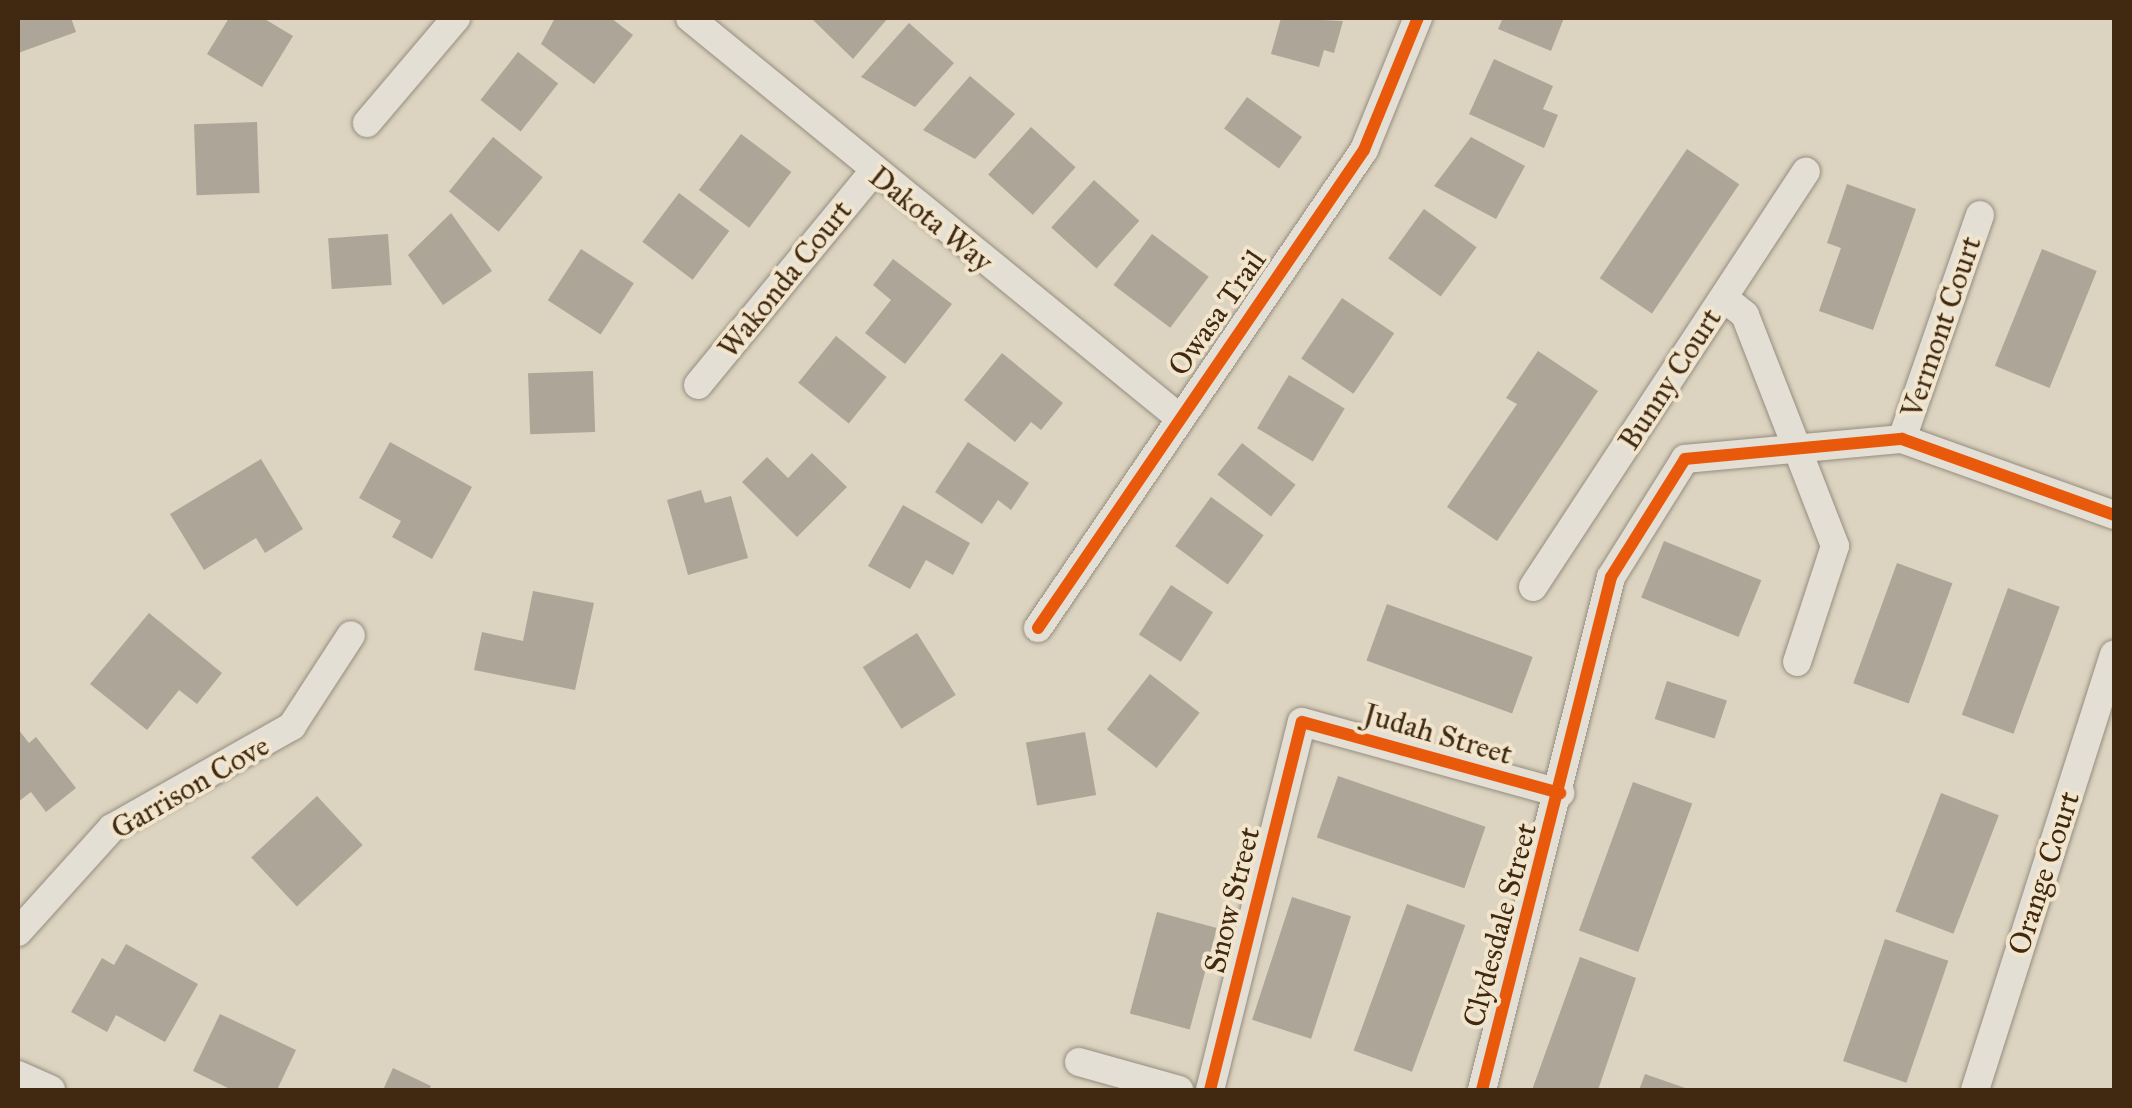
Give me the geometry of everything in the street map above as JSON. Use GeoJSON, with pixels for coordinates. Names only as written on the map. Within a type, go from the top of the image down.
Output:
{"type":"FeatureCollection","features":[{"type":"Feature","properties":{"kind":"street"},"geometry":{"type":"LineString","coordinates":[[367,123],[456,18]]}},
{"type":"Feature","properties":{"kind":"street","name":"Dakota Way"},"geometry":{"type":"LineString","coordinates":[[690,18],[872,173],[1176,415]]}},
{"type":"Feature","properties":{"kind":"street","name":"Owasa Trail"},"geometry":{"type":"LineString","coordinates":[[1038,628],[1176,415],[1364,150],[1418,18]]}},
{"type":"Feature","properties":{"kind":"street","name":"Bunny Court"},"geometry":{"type":"LineString","coordinates":[[1534,587],[1806,172]]}},
{"type":"Feature","properties":{"kind":"street","name":"Wakonda Court"},"geometry":{"type":"LineString","coordinates":[[698,385],[872,173]]}},
{"type":"Feature","properties":{"kind":"street","name":"Vermont Court"},"geometry":{"type":"LineString","coordinates":[[1902,439],[1980,215]]}},
{"type":"Feature","properties":{"kind":"street"},"geometry":{"type":"LineString","coordinates":[[1724,298],[1745,315],[1834,546],[1797,662]]}},
{"type":"Feature","properties":{"kind":"street"},"geometry":{"type":"LineString","coordinates":[[1902,439],[2114,515]]}},
{"type":"Feature","properties":{"kind":"street","name":"Clydesdale Street"},"geometry":{"type":"LineString","coordinates":[[1482,1090],[1560,794],[1611,577],[1685,459],[1794,443],[1902,439]]}},
{"type":"Feature","properties":{"kind":"street","name":"Garrison Cove"},"geometry":{"type":"LineString","coordinates":[[18,932],[112,828],[292,726],[350,635]]}},
{"type":"Feature","properties":{"kind":"street","name":"Orange Court"},"geometry":{"type":"LineString","coordinates":[[1975,1090],[2114,656]]}},
{"type":"Feature","properties":{"kind":"street","name":"Judah Street"},"geometry":{"type":"LineString","coordinates":[[1302,722],[1560,794]]}},
{"type":"Feature","properties":{"kind":"street","name":"Snow Street"},"geometry":{"type":"LineString","coordinates":[[1210,1090],[1302,722]]}},
{"type":"Feature","properties":{"kind":"street"},"geometry":{"type":"LineString","coordinates":[[1079,1062],[1178,1090]]}},
{"type":"Feature","properties":{"kind":"street"},"geometry":{"type":"LineString","coordinates":[[18,1074],[51,1090]]}},
{"type":"Feature","properties":{"kind":"building"},"geometry":{"type":"Polygon","coordinates":[[[18,18],[71,18],[76,32],[18,53],[18,18]]]}},
{"type":"Feature","properties":{"kind":"building"},"geometry":{"type":"Polygon","coordinates":[[[229,18],[263,18],[293,36],[262,87],[207,54],[229,18]]]}},
{"type":"Feature","properties":{"kind":"building"},"geometry":{"type":"Polygon","coordinates":[[[555,18],[611,18],[633,35],[594,84],[541,44],[555,18]]]}},
{"type":"Feature","properties":{"kind":"building"},"geometry":{"type":"Polygon","coordinates":[[[811,18],[888,18],[853,59],[811,18]]]}},
{"type":"Feature","properties":{"kind":"building"},"geometry":{"type":"Polygon","coordinates":[[[1281,18],[1343,21],[1334,53],[1324,50],[1319,67],[1271,54],[1281,18]]]}},
{"type":"Feature","properties":{"kind":"building"},"geometry":{"type":"Polygon","coordinates":[[[1503,18],[1564,18],[1551,51],[1498,29],[1503,18]]]}},
{"type":"Feature","properties":{"kind":"building"},"geometry":{"type":"Polygon","coordinates":[[[909,23],[954,63],[915,107],[861,77],[909,23]]]}},
{"type":"Feature","properties":{"kind":"building"},"geometry":{"type":"Polygon","coordinates":[[[518,52],[558,83],[521,131],[480,100],[518,52]]]}},
{"type":"Feature","properties":{"kind":"building"},"geometry":{"type":"Polygon","coordinates":[[[1494,59],[1553,86],[1543,109],[1558,115],[1544,148],[1469,114],[1494,59]]]}},
{"type":"Feature","properties":{"kind":"building"},"geometry":{"type":"Polygon","coordinates":[[[970,76],[1015,114],[975,159],[923,130],[970,76]]]}},
{"type":"Feature","properties":{"kind":"building"},"geometry":{"type":"Polygon","coordinates":[[[1247,97],[1302,137],[1279,169],[1224,129],[1247,97]]]}},
{"type":"Feature","properties":{"kind":"building"},"geometry":{"type":"Polygon","coordinates":[[[257,122],[259,193],[197,195],[194,124],[257,122]]]}},
{"type":"Feature","properties":{"kind":"building"},"geometry":{"type":"Polygon","coordinates":[[[1031,127],[1076,167],[1033,215],[988,175],[1031,127]]]}},
{"type":"Feature","properties":{"kind":"building"},"geometry":{"type":"Polygon","coordinates":[[[741,134],[791,172],[749,228],[699,190],[741,134]]]}},
{"type":"Feature","properties":{"kind":"building"},"geometry":{"type":"Polygon","coordinates":[[[493,137],[543,177],[499,232],[449,191],[493,137]]]}},
{"type":"Feature","properties":{"kind":"building"},"geometry":{"type":"Polygon","coordinates":[[[1471,137],[1525,166],[1496,219],[1434,186],[1471,137]]]}},
{"type":"Feature","properties":{"kind":"building"},"geometry":{"type":"Polygon","coordinates":[[[1687,149],[1739,184],[1652,314],[1600,278],[1687,149]]]}},
{"type":"Feature","properties":{"kind":"building"},"geometry":{"type":"Polygon","coordinates":[[[1094,180],[1139,221],[1097,268],[1051,228],[1094,180]]]}},
{"type":"Feature","properties":{"kind":"building"},"geometry":{"type":"Polygon","coordinates":[[[1847,184],[1916,209],[1873,330],[1819,311],[1841,248],[1827,243],[1847,184]]]}},
{"type":"Feature","properties":{"kind":"building"},"geometry":{"type":"Polygon","coordinates":[[[679,193],[729,231],[693,280],[642,242],[679,193]]]}},
{"type":"Feature","properties":{"kind":"building"},"geometry":{"type":"Polygon","coordinates":[[[1424,209],[1477,247],[1441,297],[1388,258],[1424,209]]]}},
{"type":"Feature","properties":{"kind":"building"},"geometry":{"type":"Polygon","coordinates":[[[451,213],[492,271],[443,305],[408,255],[451,213]]]}},
{"type":"Feature","properties":{"kind":"building"},"geometry":{"type":"Polygon","coordinates":[[[388,234],[392,285],[332,289],[328,238],[388,234]]]}},
{"type":"Feature","properties":{"kind":"building"},"geometry":{"type":"Polygon","coordinates":[[[1152,234],[1209,277],[1170,328],[1113,285],[1152,234]]]}},
{"type":"Feature","properties":{"kind":"building"},"geometry":{"type":"Polygon","coordinates":[[[581,249],[634,283],[601,334],[548,300],[581,249]]]}},
{"type":"Feature","properties":{"kind":"building"},"geometry":{"type":"Polygon","coordinates":[[[2042,249],[2097,271],[2050,388],[1995,366],[2042,249]]]}},
{"type":"Feature","properties":{"kind":"building"},"geometry":{"type":"Polygon","coordinates":[[[893,259],[952,304],[905,364],[865,333],[891,300],[873,285],[893,259]]]}},
{"type":"Feature","properties":{"kind":"building"},"geometry":{"type":"Polygon","coordinates":[[[1342,298],[1394,333],[1353,394],[1301,359],[1342,298]]]}},
{"type":"Feature","properties":{"kind":"building"},"geometry":{"type":"Polygon","coordinates":[[[836,336],[887,377],[849,424],[798,383],[836,336]]]}},
{"type":"Feature","properties":{"kind":"building"},"geometry":{"type":"Polygon","coordinates":[[[1538,351],[1598,391],[1497,541],[1447,507],[1517,404],[1506,398],[1538,351]]]}},
{"type":"Feature","properties":{"kind":"building"},"geometry":{"type":"Polygon","coordinates":[[[1002,353],[1063,403],[1041,430],[1031,422],[1015,442],[964,400],[1002,353]]]}},
{"type":"Feature","properties":{"kind":"building"},"geometry":{"type":"Polygon","coordinates":[[[593,371],[595,432],[530,434],[528,373],[593,371]]]}},
{"type":"Feature","properties":{"kind":"building"},"geometry":{"type":"Polygon","coordinates":[[[1289,375],[1345,408],[1313,462],[1257,428],[1289,375]]]}},
{"type":"Feature","properties":{"kind":"building"},"geometry":{"type":"Polygon","coordinates":[[[390,442],[472,487],[432,559],[392,537],[401,521],[359,498],[390,442]]]}},
{"type":"Feature","properties":{"kind":"building"},"geometry":{"type":"Polygon","coordinates":[[[968,442],[1029,483],[1011,510],[998,500],[982,524],[935,492],[968,442]]]}},
{"type":"Feature","properties":{"kind":"building"},"geometry":{"type":"Polygon","coordinates":[[[1242,443],[1296,485],[1271,516],[1217,475],[1242,443]]]}},
{"type":"Feature","properties":{"kind":"building"},"geometry":{"type":"Polygon","coordinates":[[[812,453],[847,487],[797,537],[742,482],[767,457],[788,478],[812,453]]]}},
{"type":"Feature","properties":{"kind":"building"},"geometry":{"type":"Polygon","coordinates":[[[261,459],[303,529],[265,553],[256,538],[204,570],[170,514],[261,459]]]}},
{"type":"Feature","properties":{"kind":"building"},"geometry":{"type":"Polygon","coordinates":[[[701,490],[705,503],[731,496],[748,558],[688,575],[667,500],[701,490]]]}},
{"type":"Feature","properties":{"kind":"building"},"geometry":{"type":"Polygon","coordinates":[[[1211,497],[1264,535],[1228,585],[1175,546],[1211,497]]]}},
{"type":"Feature","properties":{"kind":"building"},"geometry":{"type":"Polygon","coordinates":[[[903,505],[970,543],[953,575],[926,560],[910,589],[868,566],[903,505]]]}},
{"type":"Feature","properties":{"kind":"building"},"geometry":{"type":"Polygon","coordinates":[[[1664,541],[1761,580],[1739,637],[1641,598],[1664,541]]]}},
{"type":"Feature","properties":{"kind":"building"},"geometry":{"type":"Polygon","coordinates":[[[1897,563],[1952,583],[1909,703],[1853,683],[1897,563]]]}},
{"type":"Feature","properties":{"kind":"building"},"geometry":{"type":"Polygon","coordinates":[[[1171,585],[1213,612],[1181,662],[1139,634],[1171,585]]]}},
{"type":"Feature","properties":{"kind":"building"},"geometry":{"type":"Polygon","coordinates":[[[2008,588],[2060,607],[2014,734],[1962,715],[2008,588]]]}},
{"type":"Feature","properties":{"kind":"building"},"geometry":{"type":"Polygon","coordinates":[[[533,591],[594,603],[575,690],[474,670],[482,632],[523,641],[533,591]]]}},
{"type":"Feature","properties":{"kind":"building"},"geometry":{"type":"Polygon","coordinates":[[[1387,604],[1533,657],[1512,713],[1366,660],[1387,604]]]}},
{"type":"Feature","properties":{"kind":"building"},"geometry":{"type":"Polygon","coordinates":[[[149,613],[222,673],[197,704],[179,690],[147,730],[90,684],[149,613]]]}},
{"type":"Feature","properties":{"kind":"building"},"geometry":{"type":"Polygon","coordinates":[[[917,633],[956,695],[901,729],[863,667],[917,633]]]}},
{"type":"Feature","properties":{"kind":"building"},"geometry":{"type":"Polygon","coordinates":[[[1150,674],[1200,713],[1157,768],[1107,729],[1150,674]]]}},
{"type":"Feature","properties":{"kind":"building"},"geometry":{"type":"Polygon","coordinates":[[[1667,681],[1727,700],[1715,739],[1655,719],[1667,681]]]}},
{"type":"Feature","properties":{"kind":"building"},"geometry":{"type":"Polygon","coordinates":[[[18,729],[29,743],[36,737],[76,788],[46,812],[31,792],[18,802],[18,729]]]}},
{"type":"Feature","properties":{"kind":"building"},"geometry":{"type":"Polygon","coordinates":[[[1085,732],[1096,795],[1037,805],[1026,742],[1085,732]]]}},
{"type":"Feature","properties":{"kind":"building"},"geometry":{"type":"Polygon","coordinates":[[[1338,776],[1486,827],[1464,888],[1317,837],[1338,776]]]}},
{"type":"Feature","properties":{"kind":"building"},"geometry":{"type":"Polygon","coordinates":[[[1633,782],[1692,804],[1638,952],[1579,930],[1633,782]]]}},
{"type":"Feature","properties":{"kind":"building"},"geometry":{"type":"Polygon","coordinates":[[[1941,793],[1999,815],[1953,934],[1895,912],[1941,793]]]}},
{"type":"Feature","properties":{"kind":"building"},"geometry":{"type":"Polygon","coordinates":[[[317,796],[363,845],[297,906],[251,857],[317,796]]]}},
{"type":"Feature","properties":{"kind":"building"},"geometry":{"type":"Polygon","coordinates":[[[1292,897],[1351,916],[1311,1039],[1252,1020],[1292,897]]]}},
{"type":"Feature","properties":{"kind":"building"},"geometry":{"type":"Polygon","coordinates":[[[1407,904],[1465,925],[1412,1072],[1354,1051],[1407,904]]]}},
{"type":"Feature","properties":{"kind":"building"},"geometry":{"type":"Polygon","coordinates":[[[1157,912],[1217,928],[1190,1029],[1130,1013],[1157,912]]]}},
{"type":"Feature","properties":{"kind":"building"},"geometry":{"type":"Polygon","coordinates":[[[1885,939],[1948,961],[1906,1083],[1843,1061],[1885,939]]]}},
{"type":"Feature","properties":{"kind":"building"},"geometry":{"type":"Polygon","coordinates":[[[126,944],[198,984],[165,1042],[116,1015],[107,1032],[71,1012],[102,958],[114,965],[126,944]]]}},
{"type":"Feature","properties":{"kind":"building"},"geometry":{"type":"Polygon","coordinates":[[[1580,957],[1636,978],[1598,1090],[1532,1090],[1580,957]]]}},
{"type":"Feature","properties":{"kind":"building"},"geometry":{"type":"Polygon","coordinates":[[[220,1014],[296,1050],[277,1090],[232,1090],[193,1071],[220,1014]]]}},
{"type":"Feature","properties":{"kind":"building"},"geometry":{"type":"Polygon","coordinates":[[[393,1068],[431,1086],[429,1090],[383,1090],[393,1068]]]}},
{"type":"Feature","properties":{"kind":"building"},"geometry":{"type":"Polygon","coordinates":[[[1645,1074],[1691,1090],[1639,1090],[1645,1074]]]}},
{"type":"Feature","properties":{"kind":"cycle path"},"geometry":{"type":"LineString","coordinates":[[1038,628],[1364,150],[1418,18]]}},
{"type":"Feature","properties":{"kind":"cycle path"},"geometry":{"type":"LineString","coordinates":[[1482,1090],[1611,577],[1685,459],[1902,439],[2114,515]]}},
{"type":"Feature","properties":{"kind":"cycle path"},"geometry":{"type":"LineString","coordinates":[[1210,1090],[1302,722],[1560,793]]}}]}
